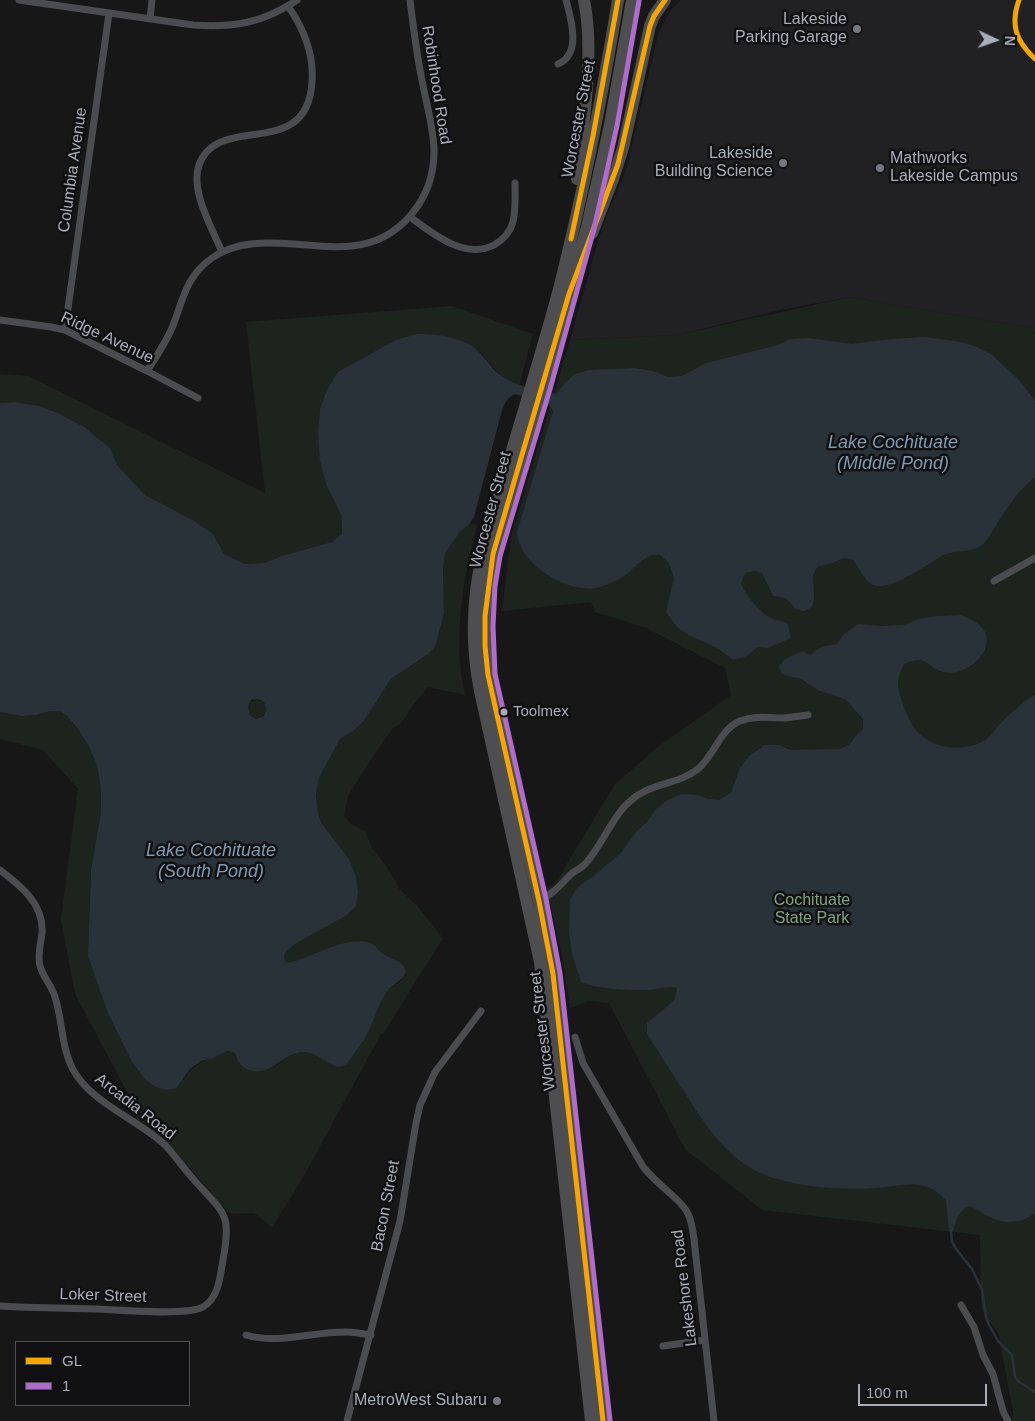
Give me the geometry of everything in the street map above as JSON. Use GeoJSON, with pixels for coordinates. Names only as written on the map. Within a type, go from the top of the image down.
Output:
{"type":"FeatureCollection","features":[{"type":"Feature","properties":{"kind":"highway"},"geometry":{"type":"LineString","coordinates":[[571,238],[588,65],[587,19],[584,0]]}},
{"type":"Feature","properties":{"kind":"highway","name":"Worcester Street"},"geometry":{"type":"LineString","coordinates":[[537,386],[594,136],[618,0]]}},
{"type":"Feature","properties":{"kind":"highway","name":"Worcester Street"},"geometry":{"type":"LineString","coordinates":[[592,1421],[540,962],[480,691],[474,648],[474,603],[481,559],[569,294],[587,227],[603,158],[632,0]]}},
{"type":"Feature","properties":{"kind":"highway"},"geometry":{"type":"LineString","coordinates":[[569,294],[618,164],[650,26],[659,7],[665,0]]}},
{"type":"Feature","properties":{"kind":"highway","name":"Worcester Street"},"geometry":{"type":"LineString","coordinates":[[531,406],[493,554],[486,600],[485,631],[488,675],[539,901],[550,959],[557,1005],[603,1421]]}},
{"type":"Feature","properties":{"kind":"street"},"geometry":{"type":"LineString","coordinates":[[19,0],[193,25],[228,26],[260,19],[297,0]]}},
{"type":"Feature","properties":{"kind":"street"},"geometry":{"type":"LineString","coordinates":[[150,19],[152,0]]}},
{"type":"Feature","properties":{"kind":"street","name":"Robinhood Road"},"geometry":{"type":"LineString","coordinates":[[147,371],[168,337],[190,281],[205,263],[222,252],[254,243],[342,247],[363,244],[394,231],[417,208],[428,184],[434,148],[417,58],[410,0]]}},
{"type":"Feature","properties":{"kind":"street"},"geometry":{"type":"LineString","coordinates":[[558,64],[567,58],[572,45],[572,28],[566,0]]}},
{"type":"Feature","properties":{"kind":"street"},"geometry":{"type":"LineString","coordinates":[[222,252],[199,196],[197,187],[199,166],[208,150],[222,141],[281,129],[296,122],[302,115],[312,89],[312,66],[305,36],[288,6]]}},
{"type":"Feature","properties":{"kind":"street","name":"Columbia Avenue"},"geometry":{"type":"LineString","coordinates":[[65,330],[109,13]]}},
{"type":"Feature","properties":{"kind":"street"},"geometry":{"type":"LineString","coordinates":[[410,217],[456,246],[473,250],[490,247],[504,238],[512,224],[515,206],[515,183]]}},
{"type":"Feature","properties":{"kind":"street","name":"Ridge Avenue"},"geometry":{"type":"LineString","coordinates":[[0,320],[65,330],[198,398]]}},
{"type":"Feature","properties":{"kind":"street"},"geometry":{"type":"LineString","coordinates":[[994,581],[1035,558]]}},
{"type":"Feature","properties":{"kind":"street"},"geometry":{"type":"LineString","coordinates":[[539,901],[554,893],[570,875],[586,863],[617,816],[633,798],[651,787],[689,774],[698,768],[724,734],[736,724],[744,720],[761,717],[784,718],[808,715]]}},
{"type":"Feature","properties":{"kind":"street","name":"Arcadia Road"},"geometry":{"type":"LineString","coordinates":[[0,870],[24,891],[39,910],[42,927],[40,966],[55,998],[66,1052],[77,1076],[97,1096],[165,1146],[223,1213],[227,1235],[222,1265],[215,1293],[205,1306]]}},
{"type":"Feature","properties":{"kind":"street","name":"Bacon Street"},"geometry":{"type":"LineString","coordinates":[[347,1421],[400,1221],[420,1105],[435,1072],[481,1011]]}},
{"type":"Feature","properties":{"kind":"street","name":"Lakeshore Road"},"geometry":{"type":"LineString","coordinates":[[575,1037],[583,1063],[642,1165],[649,1175],[683,1207],[689,1216],[694,1240],[714,1421]]}},
{"type":"Feature","properties":{"kind":"street"},"geometry":{"type":"LineString","coordinates":[[961,1304],[974,1328],[983,1355],[993,1374],[1003,1411],[1008,1421]]}},
{"type":"Feature","properties":{"kind":"street","name":"Loker Street"},"geometry":{"type":"LineString","coordinates":[[0,1306],[134,1311],[184,1311],[196,1310],[205,1306]]}},
{"type":"Feature","properties":{"kind":"street"},"geometry":{"type":"LineString","coordinates":[[246,1335],[260,1338],[346,1332],[371,1335]]}},
{"type":"Feature","properties":{"kind":"street"},"geometry":{"type":"LineString","coordinates":[[663,1346],[705,1340]]}},
{"type":"Feature","properties":{"kind":"shaded area","name":"Mathworks Lakeside Campus"},"geometry":{"type":"Polygon","coordinates":[[[681,0],[1035,0],[1035,334],[1031,328],[850,297],[780,310],[677,335],[570,340],[602,228],[627,167],[658,34],[670,11],[681,0]]]}},
{"type":"Feature","properties":{"kind":"green space","name":"Cochituate State Park"},"geometry":{"type":"Polygon","coordinates":[[[850,297],[1032,328],[1035,334],[1035,1421],[1012,1421],[1013,1411],[998,1332],[985,1316],[981,1306],[980,1235],[762,1210],[685,1149],[609,1003],[589,1001],[570,1008],[562,957],[547,887],[554,885],[615,784],[659,746],[731,695],[725,668],[646,628],[595,612],[591,602],[502,611],[511,537],[570,340],[677,335],[850,297]]]}},
{"type":"Feature","properties":{"kind":"green space"},"geometry":{"type":"Polygon","coordinates":[[[452,306],[533,334],[519,385],[500,375],[480,352],[460,341],[377,351],[362,358],[326,392],[320,409],[318,434],[327,486],[342,517],[342,534],[332,542],[264,563],[245,564],[224,554],[213,534],[196,522],[145,495],[117,465],[110,448],[84,427],[40,406],[15,402],[0,403],[0,374],[28,376],[265,493],[246,322],[452,306]]]}},
{"type":"Feature","properties":{"kind":"green space"},"geometry":{"type":"Polygon","coordinates":[[[470,523],[477,525],[467,567],[459,631],[459,653],[465,695],[428,687],[413,705],[401,724],[393,728],[368,764],[348,796],[344,816],[351,824],[365,831],[372,848],[385,864],[400,890],[417,906],[443,938],[383,1034],[381,1034],[300,1183],[272,1227],[254,1213],[232,1214],[228,1212],[168,1143],[130,1113],[135,1107],[75,994],[61,919],[78,789],[43,750],[0,739],[0,712],[21,716],[60,711],[78,729],[88,745],[97,765],[101,789],[101,812],[91,870],[88,956],[98,984],[183,1080],[197,1065],[227,1051],[235,1053],[236,1059],[276,1066],[291,1056],[305,1052],[319,1055],[333,1066],[346,1065],[387,990],[402,980],[400,962],[381,953],[372,944],[360,941],[344,944],[295,962],[288,963],[285,961],[286,951],[295,944],[347,915],[356,906],[358,893],[356,876],[334,839],[322,824],[318,813],[316,796],[319,778],[340,739],[363,722],[391,679],[428,654],[444,613],[443,570],[445,553],[460,532],[470,523]]]}},
{"type":"Feature","properties":{"kind":"green space"},"geometry":{"type":"Polygon","coordinates":[[[257,700],[264,702],[266,709],[264,716],[257,718],[250,716],[248,709],[250,702],[257,700]]]}},
{"type":"Feature","properties":{"kind":"water","name":"Lake Cochituate (South Pond)"},"geometry":{"type":"Polygon","coordinates":[[[417,334],[443,336],[460,340],[475,348],[499,374],[508,380],[528,388],[556,394],[575,374],[589,370],[635,368],[653,371],[668,377],[682,376],[706,363],[778,345],[790,339],[808,338],[852,344],[926,337],[961,342],[977,347],[992,355],[1019,380],[1035,401],[1035,477],[1016,496],[989,537],[980,546],[975,549],[941,556],[918,571],[888,585],[873,585],[867,580],[852,559],[843,558],[817,567],[813,576],[814,599],[812,607],[804,611],[796,609],[786,598],[773,596],[762,573],[754,571],[745,573],[741,584],[757,608],[775,620],[787,623],[791,638],[767,648],[756,648],[747,656],[732,659],[719,649],[687,634],[677,627],[666,612],[674,578],[669,563],[660,555],[649,556],[626,575],[612,582],[596,588],[584,588],[558,581],[546,574],[526,555],[519,544],[517,532],[553,411],[549,404],[515,394],[510,397],[505,402],[502,410],[474,517],[445,553],[443,570],[444,613],[435,647],[428,654],[391,679],[363,722],[340,739],[319,778],[316,796],[318,813],[322,824],[349,859],[356,876],[358,893],[356,906],[347,915],[295,944],[286,951],[284,956],[285,961],[288,963],[340,944],[361,941],[372,944],[383,954],[400,962],[406,970],[405,974],[386,993],[366,1036],[346,1065],[336,1066],[314,1054],[302,1052],[288,1057],[270,1068],[257,1071],[244,1067],[238,1061],[235,1053],[227,1051],[213,1058],[201,1061],[190,1069],[176,1088],[167,1090],[156,1087],[146,1080],[132,1062],[108,1013],[88,956],[91,870],[101,812],[101,789],[97,765],[78,729],[60,711],[21,716],[0,712],[0,403],[15,402],[40,406],[84,427],[110,448],[117,465],[145,495],[196,522],[213,534],[224,554],[245,564],[264,563],[332,542],[342,534],[342,517],[327,486],[320,461],[318,434],[320,409],[326,392],[338,372],[396,340],[417,334]],[[258,699],[251,700],[248,707],[250,715],[256,719],[264,716],[266,709],[264,702],[258,699]]]}},
{"type":"Feature","properties":{"kind":"water"},"geometry":{"type":"Polygon","coordinates":[[[961,615],[971,619],[982,627],[985,632],[986,647],[978,659],[968,668],[949,673],[938,670],[922,660],[911,661],[904,664],[899,677],[898,687],[903,705],[915,729],[931,742],[952,748],[974,745],[986,740],[1012,712],[1035,695],[1035,1213],[1019,1221],[1007,1222],[996,1220],[969,1206],[960,1213],[953,1231],[949,1231],[946,1200],[927,1187],[912,1184],[875,1188],[808,1186],[774,1178],[746,1165],[735,1157],[699,1115],[647,1033],[647,1023],[675,1000],[677,988],[623,990],[597,987],[581,982],[572,954],[569,932],[570,900],[577,888],[622,852],[656,809],[668,800],[681,794],[698,795],[708,799],[719,800],[731,793],[740,768],[749,756],[765,745],[779,745],[790,750],[840,749],[849,745],[863,729],[863,719],[845,699],[818,690],[801,679],[781,673],[779,666],[785,659],[802,651],[810,655],[823,646],[838,643],[843,635],[858,624],[880,626],[904,625],[918,619],[961,615]]]}},
{"type":"Feature","properties":{"kind":"waterway"},"geometry":{"type":"LineString","coordinates":[[951,1231],[952,1242],[972,1269],[982,1290],[989,1325],[998,1341],[1012,1355],[1015,1377],[1019,1382],[1035,1392]]}},
{"type":"Feature","properties":{"kind":"transit line","name":"GL"},"geometry":{"type":"LineString","coordinates":[[571,239],[593,136],[618,0]]}},
{"type":"Feature","properties":{"kind":"transit line","name":"GL"},"geometry":{"type":"LineString","coordinates":[[603,1421],[553,974],[539,901],[488,675],[485,646],[485,616],[493,554],[569,294],[618,164],[650,26],[654,16],[665,0]]}},
{"type":"Feature","properties":{"kind":"transit line","name":"GL"},"geometry":{"type":"LineString","coordinates":[[1019,0],[1015,17],[1016,32],[1023,46],[1035,59]]}},
{"type":"Feature","properties":{"kind":"transit line","name":"1"},"geometry":{"type":"LineString","coordinates":[[610,1420],[560,973],[546,899],[495,674],[493,626],[495,586],[500,556],[550,389],[594,229],[617,126],[639,1]]}},
{"type":"Feature","properties":{"kind":"place","name":"Lakeside Parking Garage"},"geometry":{"type":"Point","coordinates":[857,29]}},
{"type":"Feature","properties":{"kind":"place","name":"Lakeside Building Science"},"geometry":{"type":"Point","coordinates":[783,163]}},
{"type":"Feature","properties":{"kind":"place","name":"Mathworks Lakeside Campus"},"geometry":{"type":"Point","coordinates":[880,168]}},
{"type":"Feature","properties":{"kind":"place","name":"Toolmex"},"geometry":{"type":"Point","coordinates":[504,712]}},
{"type":"Feature","properties":{"kind":"place","name":"MetroWest Subaru"},"geometry":{"type":"Point","coordinates":[497,1401]}},
{"type":"Feature","properties":{"kind":"water label","name":"Lake Cochituate (Middle Pond)"},"geometry":{"type":"Point","coordinates":[893,453]}}]}
